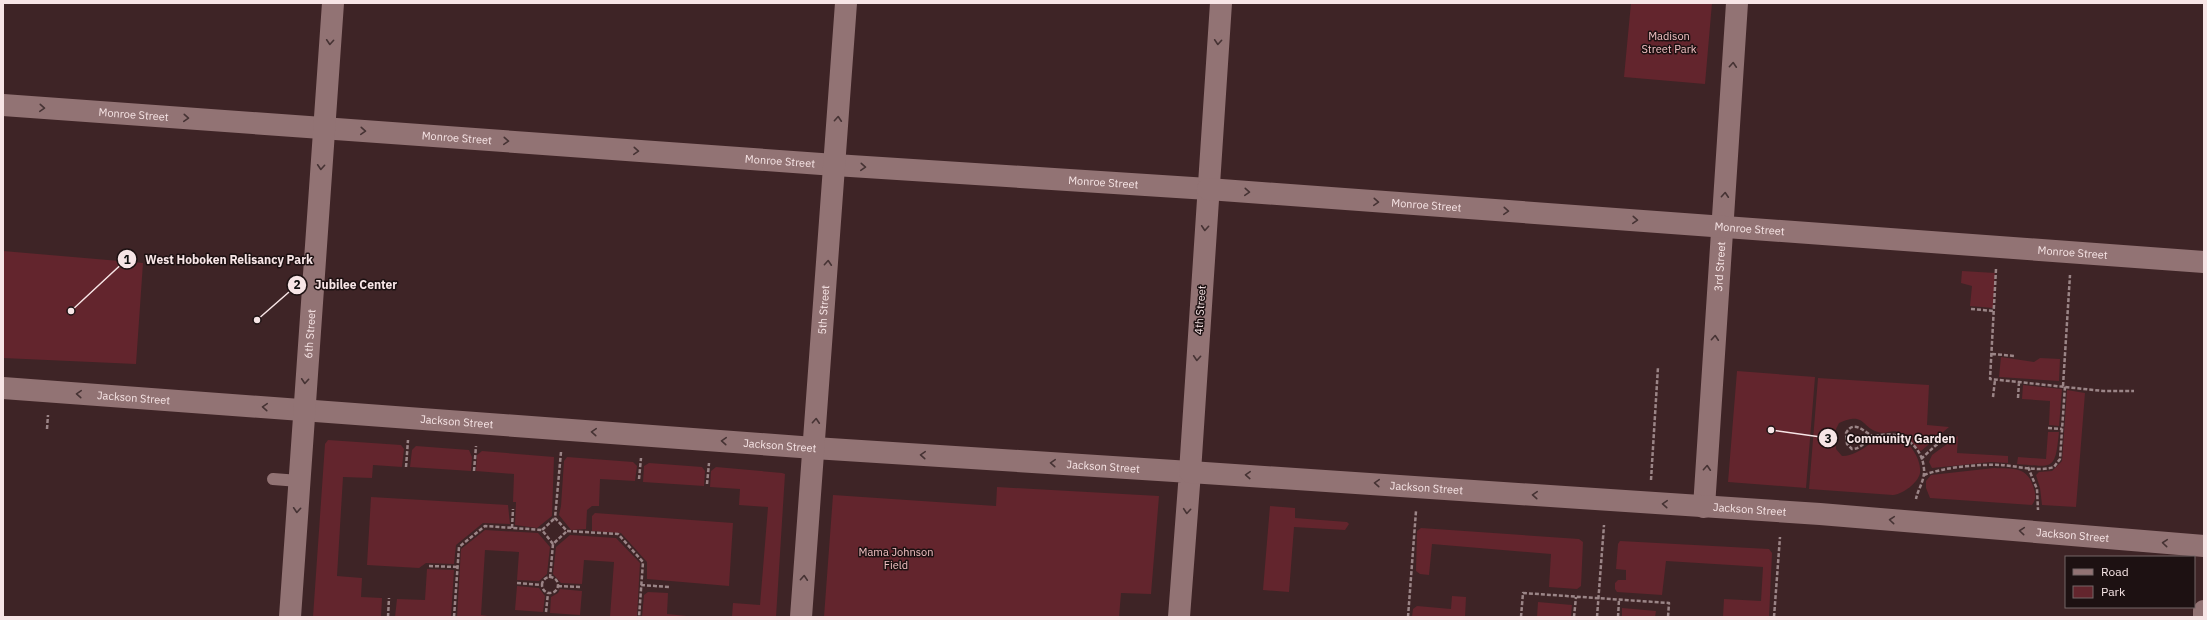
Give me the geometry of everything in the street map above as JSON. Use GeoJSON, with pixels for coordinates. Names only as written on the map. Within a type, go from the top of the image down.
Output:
{"type":"FeatureCollection","features":[{"type":"Feature","properties":{"kind":"street","name":"6th Street"},"geometry":{"type":"LineString","coordinates":[[290,617],[303,410],[333,3]]}},
{"type":"Feature","properties":{"kind":"street","name":"5th Street"},"geometry":{"type":"LineString","coordinates":[[801,617],[846,3]]}},
{"type":"Feature","properties":{"kind":"street","name":"4th Street"},"geometry":{"type":"LineString","coordinates":[[1179,617],[1221,3]]}},
{"type":"Feature","properties":{"kind":"street","name":"3rd Street"},"geometry":{"type":"LineString","coordinates":[[1704,507],[1737,3]]}},
{"type":"Feature","properties":{"kind":"street","name":"Monroe Street"},"geometry":{"type":"LineString","coordinates":[[3,105],[835,165],[1208,189],[2204,262]]}},
{"type":"Feature","properties":{"kind":"street","name":"Jackson Street"},"geometry":{"type":"LineString","coordinates":[[3,388],[814,448],[1827,514],[2204,546]]}},
{"type":"Feature","properties":{"kind":"street"},"geometry":{"type":"LineString","coordinates":[[2204,611],[2204,617]]}},
{"type":"Feature","properties":{"kind":"lane"},"geometry":{"type":"LineString","coordinates":[[273,479],[299,481]]}},
{"type":"Feature","properties":{"kind":"path"},"geometry":{"type":"LineString","coordinates":[[1996,266],[1990,380],[2103,391],[2134,391]]}},
{"type":"Feature","properties":{"kind":"path"},"geometry":{"type":"LineString","coordinates":[[1924,475],[1940,470],[1982,465],[2047,468],[2057,464],[2060,459],[2070,272]]}},
{"type":"Feature","properties":{"kind":"path"},"geometry":{"type":"LineString","coordinates":[[1971,309],[1994,311]]}},
{"type":"Feature","properties":{"kind":"path"},"geometry":{"type":"LineString","coordinates":[[1992,354],[2015,356]]}},
{"type":"Feature","properties":{"kind":"path"},"geometry":{"type":"LineString","coordinates":[[1650,483],[1658,367]]}},
{"type":"Feature","properties":{"kind":"path"},"geometry":{"type":"LineString","coordinates":[[1993,396],[1995,380]]}},
{"type":"Feature","properties":{"kind":"path"},"geometry":{"type":"LineString","coordinates":[[2018,398],[2019,382]]}},
{"type":"Feature","properties":{"kind":"path"},"geometry":{"type":"LineString","coordinates":[[47,429],[48,414]]}},
{"type":"Feature","properties":{"kind":"path"},"geometry":{"type":"LineString","coordinates":[[1874,437],[1862,428],[1855,426],[1849,428],[1846,432],[1847,444],[1852,449],[1862,446],[1874,437],[1889,433],[1899,435],[1910,442],[1921,459],[1924,475],[1916,503]]}},
{"type":"Feature","properties":{"kind":"path"},"geometry":{"type":"LineString","coordinates":[[2048,428],[2062,429]]}},
{"type":"Feature","properties":{"kind":"path"},"geometry":{"type":"LineString","coordinates":[[1921,459],[1935,446],[1951,435]]}},
{"type":"Feature","properties":{"kind":"path"},"geometry":{"type":"LineString","coordinates":[[406,467],[408,439]]}},
{"type":"Feature","properties":{"kind":"path"},"geometry":{"type":"LineString","coordinates":[[474,471],[476,444]]}},
{"type":"Feature","properties":{"kind":"path"},"geometry":{"type":"LineString","coordinates":[[454,617],[459,547],[486,526],[542,530],[555,518],[561,450]]}},
{"type":"Feature","properties":{"kind":"path"},"geometry":{"type":"LineString","coordinates":[[639,479],[642,456]]}},
{"type":"Feature","properties":{"kind":"path"},"geometry":{"type":"LineString","coordinates":[[707,484],[710,460]]}},
{"type":"Feature","properties":{"kind":"path"},"geometry":{"type":"LineString","coordinates":[[2028,467],[2037,489],[2038,512]]}},
{"type":"Feature","properties":{"kind":"path"},"geometry":{"type":"LineString","coordinates":[[512,528],[513,509]]}},
{"type":"Feature","properties":{"kind":"path"},"geometry":{"type":"LineString","coordinates":[[1408,617],[1416,511]]}},
{"type":"Feature","properties":{"kind":"path"},"geometry":{"type":"LineString","coordinates":[[555,518],[567,531],[618,534],[643,562],[639,617]]}},
{"type":"Feature","properties":{"kind":"path"},"geometry":{"type":"LineString","coordinates":[[1597,617],[1604,524]]}},
{"type":"Feature","properties":{"kind":"path"},"geometry":{"type":"LineString","coordinates":[[542,530],[553,544]]}},
{"type":"Feature","properties":{"kind":"path"},"geometry":{"type":"LineString","coordinates":[[550,578],[553,544],[567,531]]}},
{"type":"Feature","properties":{"kind":"path"},"geometry":{"type":"LineString","coordinates":[[1774,617],[1780,537]]}},
{"type":"Feature","properties":{"kind":"path"},"geometry":{"type":"LineString","coordinates":[[429,566],[457,567]]}},
{"type":"Feature","properties":{"kind":"path"},"geometry":{"type":"LineString","coordinates":[[542,585],[544,580],[550,578],[556,581],[558,586]]}},
{"type":"Feature","properties":{"kind":"path"},"geometry":{"type":"LineString","coordinates":[[517,583],[542,585]]}},
{"type":"Feature","properties":{"kind":"path"},"geometry":{"type":"LineString","coordinates":[[542,585],[543,589],[548,593],[554,592],[558,586]]}},
{"type":"Feature","properties":{"kind":"path"},"geometry":{"type":"LineString","coordinates":[[641,585],[669,587]]}},
{"type":"Feature","properties":{"kind":"path"},"geometry":{"type":"LineString","coordinates":[[558,586],[582,587]]}},
{"type":"Feature","properties":{"kind":"path"},"geometry":{"type":"LineString","coordinates":[[546,612],[548,593]]}},
{"type":"Feature","properties":{"kind":"path"},"geometry":{"type":"LineString","coordinates":[[1521,617],[1523,593],[1669,603],[1668,617]]}},
{"type":"Feature","properties":{"kind":"path"},"geometry":{"type":"LineString","coordinates":[[1574,617],[1576,597]]}},
{"type":"Feature","properties":{"kind":"path"},"geometry":{"type":"LineString","coordinates":[[388,617],[389,598]]}},
{"type":"Feature","properties":{"kind":"path"},"geometry":{"type":"LineString","coordinates":[[1618,617],[1619,600]]}},
{"type":"Feature","properties":{"kind":"green space","name":"Madison Street Park"},"geometry":{"type":"Polygon","coordinates":[[[1631,3],[1712,3],[1705,84],[1624,77],[1631,3]]]}},
{"type":"Feature","properties":{"kind":"green space"},"geometry":{"type":"Polygon","coordinates":[[[3,251],[143,263],[136,364],[3,358],[3,251]]]}},
{"type":"Feature","properties":{"kind":"green space"},"geometry":{"type":"Polygon","coordinates":[[[1962,271],[1995,273],[1993,308],[1970,306],[1972,286],[1961,283],[1962,271]]]}},
{"type":"Feature","properties":{"kind":"green space"},"geometry":{"type":"Polygon","coordinates":[[[2001,357],[2034,362],[2040,358],[2060,359],[2059,381],[1999,377],[2001,357]]]}},
{"type":"Feature","properties":{"kind":"green space"},"geometry":{"type":"Polygon","coordinates":[[[1737,371],[1815,377],[1806,488],[1728,482],[1737,371]]]}},
{"type":"Feature","properties":{"kind":"green space"},"geometry":{"type":"Polygon","coordinates":[[[1818,378],[1929,385],[1927,425],[1949,427],[1921,451],[1901,433],[1895,431],[1881,433],[1868,427],[1858,419],[1847,420],[1839,423],[1835,431],[1836,449],[1842,456],[1856,453],[1875,441],[1888,436],[1896,437],[1906,442],[1917,456],[1920,468],[1919,477],[1910,487],[1901,493],[1893,495],[1809,489],[1818,378]]]}},
{"type":"Feature","properties":{"kind":"green space"},"geometry":{"type":"Polygon","coordinates":[[[2023,385],[2062,389],[2059,426],[2049,425],[2050,401],[2022,399],[2023,385]]]}},
{"type":"Feature","properties":{"kind":"green space"},"geometry":{"type":"Polygon","coordinates":[[[2067,390],[2085,393],[2076,507],[2042,505],[2040,488],[2036,475],[2039,472],[2052,471],[2062,461],[2067,390]]]}},
{"type":"Feature","properties":{"kind":"green space"},"geometry":{"type":"Polygon","coordinates":[[[2048,432],[2059,432],[2058,445],[2054,460],[2050,464],[2039,466],[2017,464],[2018,457],[2046,459],[2048,432]]]}},
{"type":"Feature","properties":{"kind":"green space"},"geometry":{"type":"Polygon","coordinates":[[[1958,436],[1957,453],[2008,456],[2008,463],[1991,462],[1932,468],[1929,462],[1932,455],[1958,436]]]}},
{"type":"Feature","properties":{"kind":"green space"},"geometry":{"type":"Polygon","coordinates":[[[328,440],[401,445],[404,449],[402,467],[373,465],[372,478],[343,477],[337,576],[362,578],[361,597],[382,598],[381,617],[313,617],[325,444],[328,440]]]}},
{"type":"Feature","properties":{"kind":"green space"},"geometry":{"type":"Polygon","coordinates":[[[416,446],[469,450],[472,457],[471,471],[410,467],[412,450],[416,446]]]}},
{"type":"Feature","properties":{"kind":"green space"},"geometry":{"type":"Polygon","coordinates":[[[482,451],[554,457],[552,516],[537,528],[515,525],[516,502],[513,502],[514,474],[476,471],[477,455],[482,451]]]}},
{"type":"Feature","properties":{"kind":"green space"},"geometry":{"type":"Polygon","coordinates":[[[567,457],[633,462],[637,466],[635,481],[600,479],[599,506],[592,506],[587,510],[586,529],[571,530],[559,515],[564,461],[567,457]]]}},
{"type":"Feature","properties":{"kind":"green space"},"geometry":{"type":"Polygon","coordinates":[[[649,463],[702,467],[705,471],[704,486],[643,482],[644,466],[649,463]]]}},
{"type":"Feature","properties":{"kind":"green space"},"geometry":{"type":"Polygon","coordinates":[[[716,467],[785,474],[776,617],[732,617],[733,603],[760,605],[768,507],[739,505],[740,489],[710,487],[711,471],[716,467]]]}},
{"type":"Feature","properties":{"kind":"green space"},"geometry":{"type":"Polygon","coordinates":[[[1994,468],[2019,470],[2028,476],[2035,493],[2035,499],[2032,505],[1930,498],[1926,488],[1926,481],[1931,475],[1994,468]]]}},
{"type":"Feature","properties":{"kind":"green space","name":"Mama Johnson Field"},"geometry":{"type":"Polygon","coordinates":[[[997,487],[1159,496],[1151,594],[1121,593],[1119,617],[824,617],[833,495],[996,506],[997,487]]]}},
{"type":"Feature","properties":{"kind":"green space"},"geometry":{"type":"Polygon","coordinates":[[[371,497],[508,505],[510,524],[483,523],[456,545],[454,564],[426,563],[419,568],[367,565],[371,497]]]}},
{"type":"Feature","properties":{"kind":"green space"},"geometry":{"type":"Polygon","coordinates":[[[1270,506],[1295,508],[1295,518],[1347,522],[1349,524],[1345,530],[1294,527],[1289,592],[1263,590],[1270,506]]]}},
{"type":"Feature","properties":{"kind":"green space"},"geometry":{"type":"Polygon","coordinates":[[[595,513],[733,523],[729,586],[647,579],[647,562],[621,533],[592,531],[592,516],[595,513]]]}},
{"type":"Feature","properties":{"kind":"green space"},"geometry":{"type":"Polygon","coordinates":[[[1421,528],[1579,539],[1583,542],[1581,586],[1577,589],[1549,587],[1551,554],[1432,544],[1429,575],[1420,574],[1416,571],[1417,531],[1421,528]]]}},
{"type":"Feature","properties":{"kind":"green space"},"geometry":{"type":"Polygon","coordinates":[[[485,530],[538,533],[550,547],[547,574],[539,581],[517,580],[519,552],[485,550],[481,615],[495,617],[457,617],[461,549],[485,530]]]}},
{"type":"Feature","properties":{"kind":"green space"},"geometry":{"type":"Polygon","coordinates":[[[570,535],[616,538],[640,563],[637,617],[610,617],[614,562],[584,560],[582,584],[561,583],[553,574],[556,547],[570,535]]]}},
{"type":"Feature","properties":{"kind":"green space"},"geometry":{"type":"Polygon","coordinates":[[[1620,541],[1769,549],[1772,553],[1769,617],[1723,617],[1724,599],[1761,601],[1763,567],[1666,561],[1662,595],[1617,592],[1615,589],[1615,583],[1618,580],[1626,580],[1626,570],[1616,569],[1618,544],[1620,541]]]}},
{"type":"Feature","properties":{"kind":"green space"},"geometry":{"type":"Polygon","coordinates":[[[427,569],[454,570],[451,617],[395,617],[397,599],[425,600],[427,569]]]}},
{"type":"Feature","properties":{"kind":"green space"},"geometry":{"type":"Polygon","coordinates":[[[517,586],[539,588],[545,596],[543,612],[515,610],[517,586]]]}},
{"type":"Feature","properties":{"kind":"green space"},"geometry":{"type":"Polygon","coordinates":[[[560,589],[582,591],[580,615],[550,613],[551,597],[558,593],[560,589]]]}},
{"type":"Feature","properties":{"kind":"green space"},"geometry":{"type":"Polygon","coordinates":[[[648,592],[668,593],[667,614],[697,617],[642,617],[644,595],[648,592]]]}},
{"type":"Feature","properties":{"kind":"green space"},"geometry":{"type":"Polygon","coordinates":[[[1452,596],[1466,597],[1465,617],[1412,617],[1413,609],[1417,606],[1451,609],[1452,596]]]}},
{"type":"Feature","properties":{"kind":"green space"},"geometry":{"type":"Polygon","coordinates":[[[1538,602],[1572,605],[1571,616],[1537,617],[1538,602]]]}},
{"type":"Feature","properties":{"kind":"green space"},"geometry":{"type":"Polygon","coordinates":[[[1622,608],[1656,611],[1655,617],[1622,617],[1622,608]]]}},
{"type":"Feature","properties":{"kind":"place","name":"West Hoboken Relisancy Park"},"geometry":{"type":"Point","coordinates":[71,311]}},
{"type":"Feature","properties":{"kind":"place","name":"Jubilee Center"},"geometry":{"type":"Point","coordinates":[257,320]}},
{"type":"Feature","properties":{"kind":"place","name":"Community Garden"},"geometry":{"type":"Point","coordinates":[1771,430]}}]}
